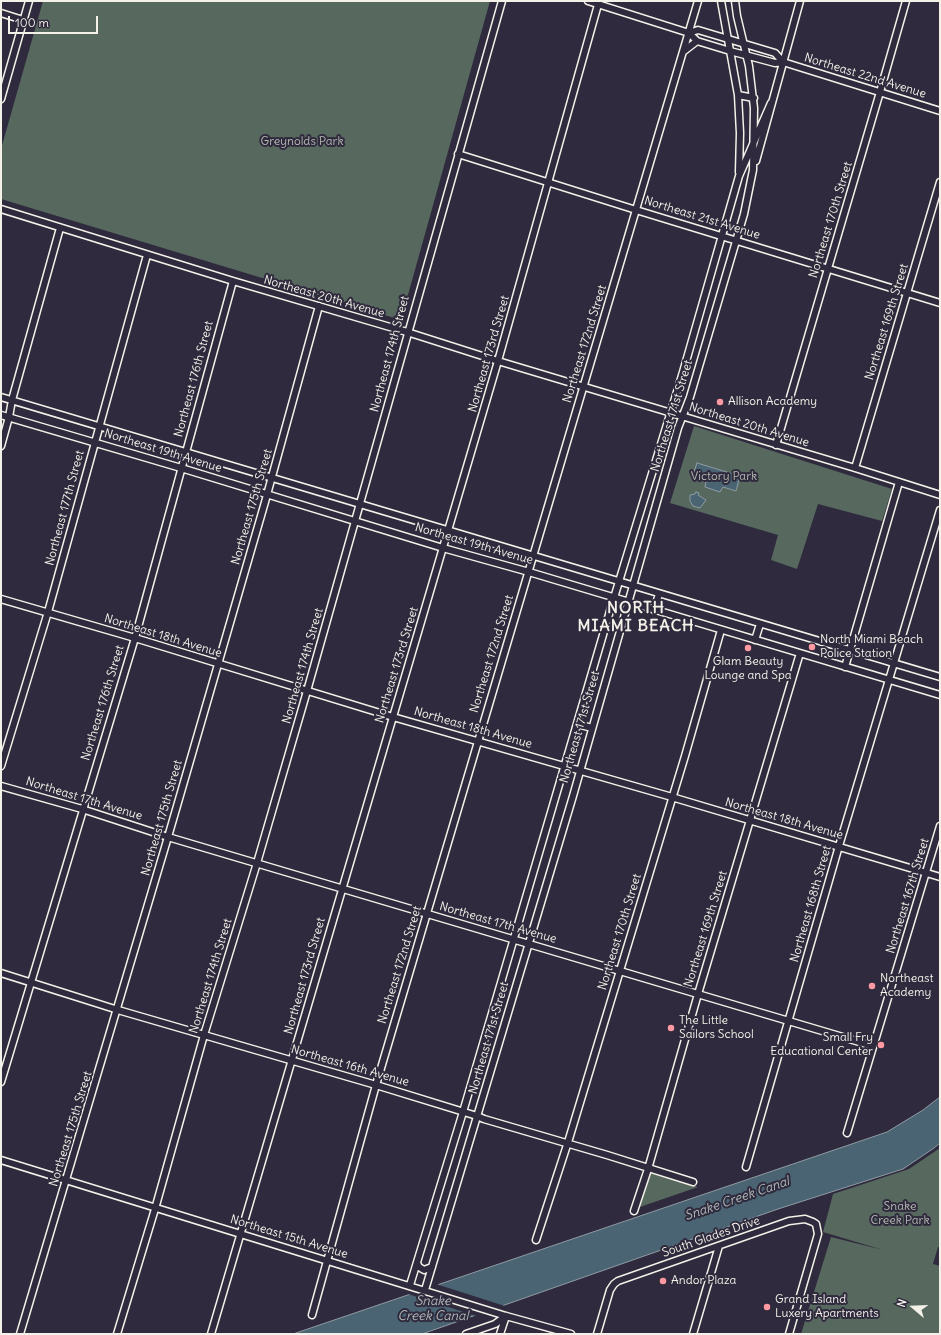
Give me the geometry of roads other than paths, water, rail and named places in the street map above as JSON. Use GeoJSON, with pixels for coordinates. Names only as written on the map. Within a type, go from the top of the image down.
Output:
{"type":"FeatureCollection","features":[{"type":"Feature","properties":{"kind":"street"},"geometry":{"type":"LineString","coordinates":[[1,99],[29,1]]}},
{"type":"Feature","properties":{"kind":"street","name":"Northeast 174th Street"},"geometry":{"type":"LineString","coordinates":[[117,1334],[155,1209],[204,1035],[257,863],[307,691],[356,520],[407,332],[502,1]]}},
{"type":"Feature","properties":{"kind":"street","name":"Northeast 22nd Avenue"},"geometry":{"type":"LineString","coordinates":[[588,1],[599,3],[689,33],[697,41],[775,63],[783,62],[940,111]]}},
{"type":"Feature","properties":{"kind":"street","name":"Northeast 172nd Street"},"geometry":{"type":"LineString","coordinates":[[312,1315],[376,1085],[698,1]]}},
{"type":"Feature","properties":{"kind":"street","name":"Northeast 171st Street"},"geometry":{"type":"LineString","coordinates":[[721,1],[738,95],[740,133],[739,176]]}},
{"type":"Feature","properties":{"kind":"street","name":"Northeast 171st Street"},"geometry":{"type":"LineString","coordinates":[[735,1],[737,16],[747,56],[754,98],[753,170]]}},
{"type":"Feature","properties":{"kind":"street","name":"Northeast 171st Street"},"geometry":{"type":"LineString","coordinates":[[424,1288],[432,1267],[529,944],[678,428],[701,360],[737,240],[746,209],[753,170],[800,1]]}},
{"type":"Feature","properties":{"kind":"street","name":"Northeast 170th Street"},"geometry":{"type":"LineString","coordinates":[[776,445],[906,1]]}},
{"type":"Feature","properties":{"kind":"street","name":"Northeast 173rd Street"},"geometry":{"type":"LineString","coordinates":[[211,1334],[242,1234],[291,1060],[498,361],[550,182],[599,3]]}},
{"type":"Feature","properties":{"kind":"street"},"geometry":{"type":"LineString","coordinates":[[1,13],[23,20]]}},
{"type":"Feature","properties":{"kind":"street","name":"Northeast 22nd Avenue"},"geometry":{"type":"LineString","coordinates":[[689,33],[698,30],[744,45],[775,53],[783,62]]}},
{"type":"Feature","properties":{"kind":"street"},"geometry":{"type":"LineString","coordinates":[[684,51],[697,41]]}},
{"type":"Feature","properties":{"kind":"street"},"geometry":{"type":"LineString","coordinates":[[738,95],[754,98]]}},
{"type":"Feature","properties":{"kind":"street","name":"Northeast 171st Street"},"geometry":{"type":"LineString","coordinates":[[410,1285],[463,1112],[739,176],[771,103]]}},
{"type":"Feature","properties":{"kind":"street","name":"Northeast 21st Avenue"},"geometry":{"type":"LineString","coordinates":[[458,154],[940,303]]}},
{"type":"Feature","properties":{"kind":"street","name":"Northeast 169th Street"},"geometry":{"type":"LineString","coordinates":[[855,468],[940,182]]}},
{"type":"Feature","properties":{"kind":"street","name":"Northeast 20th Avenue"},"geometry":{"type":"LineString","coordinates":[[1,209],[146,255],[407,332],[940,495]]}},
{"type":"Feature","properties":{"kind":"street"},"geometry":{"type":"LineString","coordinates":[[1,446],[12,400],[60,228]]}},
{"type":"Feature","properties":{"kind":"street","name":"Northeast 177th Street"},"geometry":{"type":"LineString","coordinates":[[1,766],[48,612],[98,425],[146,255]]}},
{"type":"Feature","properties":{"kind":"street","name":"Northeast 176th Street"},"geometry":{"type":"LineString","coordinates":[[1,1082],[135,638],[232,281]]}},
{"type":"Feature","properties":{"kind":"street","name":"Northeast 175th Street"},"geometry":{"type":"LineString","coordinates":[[20,1334],[118,1010],[272,477],[319,306]]}},
{"type":"Feature","properties":{"kind":"street","name":"Northeast 19th Avenue"},"geometry":{"type":"LineString","coordinates":[[1,397],[940,677]]}},
{"type":"Feature","properties":{"kind":"street","name":"Northeast 19th Avenue"},"geometry":{"type":"LineString","coordinates":[[1,414],[356,520],[443,548],[529,572],[940,695]]}},
{"type":"Feature","properties":{"kind":"street"},"geometry":{"type":"LineString","coordinates":[[845,667],[899,482]]}},
{"type":"Feature","properties":{"kind":"street","name":"Northeast 168th Street"},"geometry":{"type":"LineString","coordinates":[[746,1167],[839,846],[940,510]]}},
{"type":"Feature","properties":{"kind":"street"},"geometry":{"type":"LineString","coordinates":[[654,610],[659,594]]}},
{"type":"Feature","properties":{"kind":"street","name":"Northeast 18th Avenue"},"geometry":{"type":"LineString","coordinates":[[1,599],[135,638],[393,717],[672,797],[940,877]]}},
{"type":"Feature","properties":{"kind":"street"},"geometry":{"type":"LineString","coordinates":[[755,640],[760,624]]}},
{"type":"Feature","properties":{"kind":"street","name":"Northeast 170th Street"},"geometry":{"type":"LineString","coordinates":[[536,1240],[567,1145],[721,630]]}},
{"type":"Feature","properties":{"kind":"street","name":"Northeast 169th Street"},"geometry":{"type":"LineString","coordinates":[[634,1211],[800,654]]}},
{"type":"Feature","properties":{"kind":"street"},"geometry":{"type":"LineString","coordinates":[[598,655],[611,659]]}},
{"type":"Feature","properties":{"kind":"street"},"geometry":{"type":"LineString","coordinates":[[577,724],[592,728]]}},
{"type":"Feature","properties":{"kind":"street","name":"Northeast 17th Avenue"},"geometry":{"type":"LineString","coordinates":[[1,786],[513,940],[620,970],[873,1046]]}},
{"type":"Feature","properties":{"kind":"street","name":"Northeast 167th Street"},"geometry":{"type":"LineString","coordinates":[[847,1133],[940,826]]}},
{"type":"Feature","properties":{"kind":"street","name":"Northeast 16th Avenue"},"geometry":{"type":"LineString","coordinates":[[1,973],[118,1010],[376,1085],[567,1145],[607,1155],[693,1182]]}},
{"type":"Feature","properties":{"kind":"street","name":"Northeast 15th Avenue"},"geometry":{"type":"LineString","coordinates":[[1,1160],[155,1209],[424,1288],[499,1314],[571,1334]]}},
{"type":"Feature","properties":{"kind":"street","name":"South Glades Drive"},"geometry":{"type":"LineString","coordinates":[[597,1334],[610,1290],[618,1281],[789,1221],[805,1219],[816,1224],[818,1234],[789,1334]]}},
{"type":"Feature","properties":{"kind":"street"},"geometry":{"type":"LineString","coordinates":[[693,1334],[719,1246]]}},
{"type":"Feature","properties":{"kind":"street"},"geometry":{"type":"LineString","coordinates":[[417,1263],[419,1267],[424,1270],[432,1267]]}},
{"type":"Feature","properties":{"kind":"street"},"geometry":{"type":"LineString","coordinates":[[466,1334],[495,1324],[506,1316]]}},
{"type":"Feature","properties":{"kind":"street"},"geometry":{"type":"LineString","coordinates":[[500,1334],[506,1316]]}},
{"type":"Feature","properties":{"kind":"water"},"geometry":{"type":"Polygon","coordinates":[[[697,463],[740,476],[736,491],[723,487],[720,492],[705,487],[706,482],[692,478],[697,463]]]}},
{"type":"Feature","properties":{"kind":"water"},"geometry":{"type":"Polygon","coordinates":[[[696,492],[706,500],[700,508],[693,506],[690,501],[690,495],[695,494],[696,492]]]}},
{"type":"Feature","properties":{"kind":"water","name":"Snake Creek Canal"},"geometry":{"type":"Polygon","coordinates":[[[940,1097],[940,1143],[903,1169],[778,1209],[422,1334],[293,1334],[887,1132],[923,1110],[940,1097]]]}},
{"type":"Feature","properties":{"kind":"place","name":"Allison Academy"},"geometry":{"type":"Point","coordinates":[720,402]}},
{"type":"Feature","properties":{"kind":"place","name":"North Miami Beach Police Station"},"geometry":{"type":"Point","coordinates":[812,647]}},
{"type":"Feature","properties":{"kind":"place","name":"Glam Beauty Lounge and Spa"},"geometry":{"type":"Point","coordinates":[748,648]}},
{"type":"Feature","properties":{"kind":"place","name":"Northeast Academy"},"geometry":{"type":"Point","coordinates":[872,986]}},
{"type":"Feature","properties":{"kind":"place","name":"The Little Sailors School"},"geometry":{"type":"Point","coordinates":[671,1028]}},
{"type":"Feature","properties":{"kind":"place","name":"Small Fry Educational Center"},"geometry":{"type":"Point","coordinates":[881,1045]}},
{"type":"Feature","properties":{"kind":"place","name":"Andor Plaza"},"geometry":{"type":"Point","coordinates":[663,1281]}},
{"type":"Feature","properties":{"kind":"place","name":"Grand Island Luxery Apartments"},"geometry":{"type":"Point","coordinates":[767,1307]}},
{"type":"Feature","properties":{"kind":"district","name":"NORTH MIAMI BEACH"},"geometry":{"type":"Point","coordinates":[636,617]}},
{"type":"Feature","properties":{"kind":"park label","name":"Greynolds Park"},"geometry":{"type":"Point","coordinates":[302,142]}},
{"type":"Feature","properties":{"kind":"park label","name":"Victory Park"},"geometry":{"type":"Point","coordinates":[724,477]}},
{"type":"Feature","properties":{"kind":"park label","name":"Snake Creek Park"},"geometry":{"type":"Point","coordinates":[900,1214]}}]}
